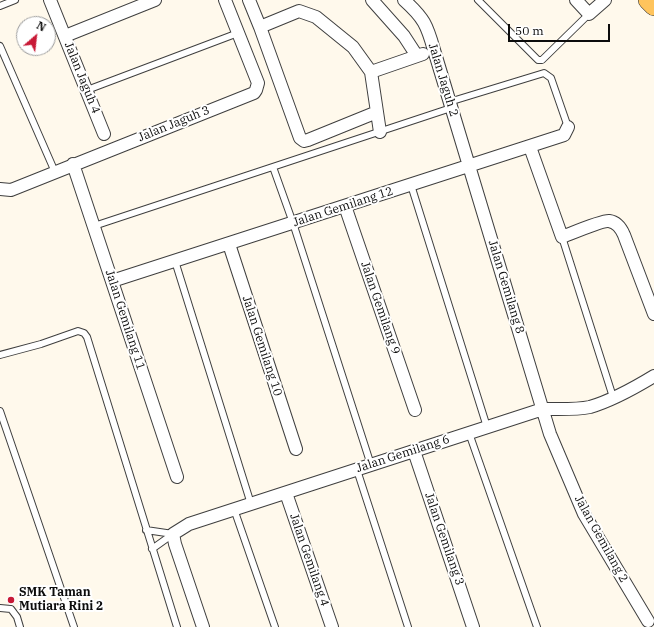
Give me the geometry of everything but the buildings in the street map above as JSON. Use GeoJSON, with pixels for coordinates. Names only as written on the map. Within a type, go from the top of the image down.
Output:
{"type":"FeatureCollection","features":[{"type":"Feature","properties":{"kind":"main road"},"geometry":{"type":"LineString","coordinates":[[648,0],[654,6]]}},
{"type":"Feature","properties":{"kind":"street","name":"Jalan Jaguh 4"},"geometry":{"type":"LineString","coordinates":[[50,0],[104,134]]}},
{"type":"Feature","properties":{"kind":"street"},"geometry":{"type":"LineString","coordinates":[[65,36],[155,0]]}},
{"type":"Feature","properties":{"kind":"street","name":"Jalan Jaguh 3"},"geometry":{"type":"LineString","coordinates":[[0,188],[11,190],[254,93],[258,83],[225,0]]}},
{"type":"Feature","properties":{"kind":"street"},"geometry":{"type":"LineString","coordinates":[[249,0],[300,138],[304,141],[308,140],[377,112]]}},
{"type":"Feature","properties":{"kind":"street"},"geometry":{"type":"LineString","coordinates":[[372,0],[404,36],[417,56]]}},
{"type":"Feature","properties":{"kind":"street","name":"Jalan Jaguh 2"},"geometry":{"type":"LineString","coordinates":[[404,0],[419,14],[429,30],[469,166]]}},
{"type":"Feature","properties":{"kind":"street"},"geometry":{"type":"LineString","coordinates":[[576,0],[589,14],[605,0]]}},
{"type":"Feature","properties":{"kind":"street"},"geometry":{"type":"LineString","coordinates":[[260,27],[299,11],[316,17],[354,47],[371,72],[380,132]]}},
{"type":"Feature","properties":{"kind":"street"},"geometry":{"type":"LineString","coordinates":[[371,72],[434,50]]}},
{"type":"Feature","properties":{"kind":"street","name":"Jalan Gemilang 12"},"geometry":{"type":"LineString","coordinates":[[112,281],[564,136],[568,127]]}},
{"type":"Feature","properties":{"kind":"street"},"geometry":{"type":"LineString","coordinates":[[530,147],[562,237],[607,221],[615,223],[624,235],[654,314]]}},
{"type":"Feature","properties":{"kind":"street","name":"Jalan Gemilang 11"},"geometry":{"type":"LineString","coordinates":[[73,164],[177,477]]}},
{"type":"Feature","properties":{"kind":"street","name":"Jalan Gemilang 8"},"geometry":{"type":"LineString","coordinates":[[469,166],[543,409]]}},
{"type":"Feature","properties":{"kind":"street","name":"Jalan Gemilang 9"},"geometry":{"type":"LineString","coordinates":[[345,206],[415,410]]}},
{"type":"Feature","properties":{"kind":"street","name":"Jalan Gemilang 10"},"geometry":{"type":"LineString","coordinates":[[229,244],[296,449]]}},
{"type":"Feature","properties":{"kind":"street","name":"Jalan Gemilang 6"},"geometry":{"type":"LineString","coordinates":[[172,534],[189,524],[543,409],[572,409],[589,407],[639,385],[654,376]]}},
{"type":"Feature","properties":{"kind":"street","name":"Jalan Gemilang 2"},"geometry":{"type":"LineString","coordinates":[[543,409],[550,434],[584,514],[647,622]]}},
{"type":"Feature","properties":{"kind":"street","name":"Jalan Gemilang 3"},"geometry":{"type":"LineString","coordinates":[[414,451],[473,627]]}},
{"type":"Feature","properties":{"kind":"street","name":"Jalan Gemilang 4"},"geometry":{"type":"LineString","coordinates":[[286,493],[332,627]]}},
{"type":"Feature","properties":{"kind":"street"},"geometry":{"type":"LineString","coordinates":[[172,534],[203,627]]}},
{"type":"Feature","properties":{"kind":"lane"},"geometry":{"type":"LineString","coordinates":[[0,6],[15,0]]}},
{"type":"Feature","properties":{"kind":"lane"},"geometry":{"type":"LineString","coordinates":[[478,0],[538,60],[542,60],[589,14]]}},
{"type":"Feature","properties":{"kind":"lane"},"geometry":{"type":"LineString","coordinates":[[87,90],[238,33]]}},
{"type":"Feature","properties":{"kind":"lane"},"geometry":{"type":"LineString","coordinates":[[0,46],[55,172]]}},
{"type":"Feature","properties":{"kind":"lane"},"geometry":{"type":"LineString","coordinates":[[94,226],[380,132],[450,105],[544,73],[551,78],[568,127]]}},
{"type":"Feature","properties":{"kind":"lane"},"geometry":{"type":"LineString","coordinates":[[273,167],[293,223],[371,465]]}},
{"type":"Feature","properties":{"kind":"lane"},"geometry":{"type":"LineString","coordinates":[[410,185],[488,427]]}},
{"type":"Feature","properties":{"kind":"lane"},"geometry":{"type":"LineString","coordinates":[[562,237],[613,397]]}},
{"type":"Feature","properties":{"kind":"lane"},"geometry":{"type":"LineString","coordinates":[[175,261],[251,504]]}},
{"type":"Feature","properties":{"kind":"lane"},"geometry":{"type":"LineString","coordinates":[[0,355],[41,344],[78,331],[84,333],[87,337],[177,627]]}},
{"type":"Feature","properties":{"kind":"lane"},"geometry":{"type":"LineString","coordinates":[[0,410],[74,627]]}},
{"type":"Feature","properties":{"kind":"lane"},"geometry":{"type":"LineString","coordinates":[[469,433],[537,627]]}},
{"type":"Feature","properties":{"kind":"lane"},"geometry":{"type":"LineString","coordinates":[[356,470],[408,627]]}},
{"type":"Feature","properties":{"kind":"lane"},"geometry":{"type":"LineString","coordinates":[[234,510],[275,627]]}},
{"type":"Feature","properties":{"kind":"lane"},"geometry":{"type":"LineString","coordinates":[[146,530],[172,534]]}},
{"type":"Feature","properties":{"kind":"lane"},"geometry":{"type":"LineString","coordinates":[[152,549],[172,534]]}},
{"type":"Feature","properties":{"kind":"lane"},"geometry":{"type":"LineString","coordinates":[[0,608],[11,609],[17,617],[20,627]]}},
{"type":"Feature","properties":{"kind":"place","name":"SMK Taman Mutiara Rini 2"},"geometry":{"type":"Point","coordinates":[11,600]}}]}
